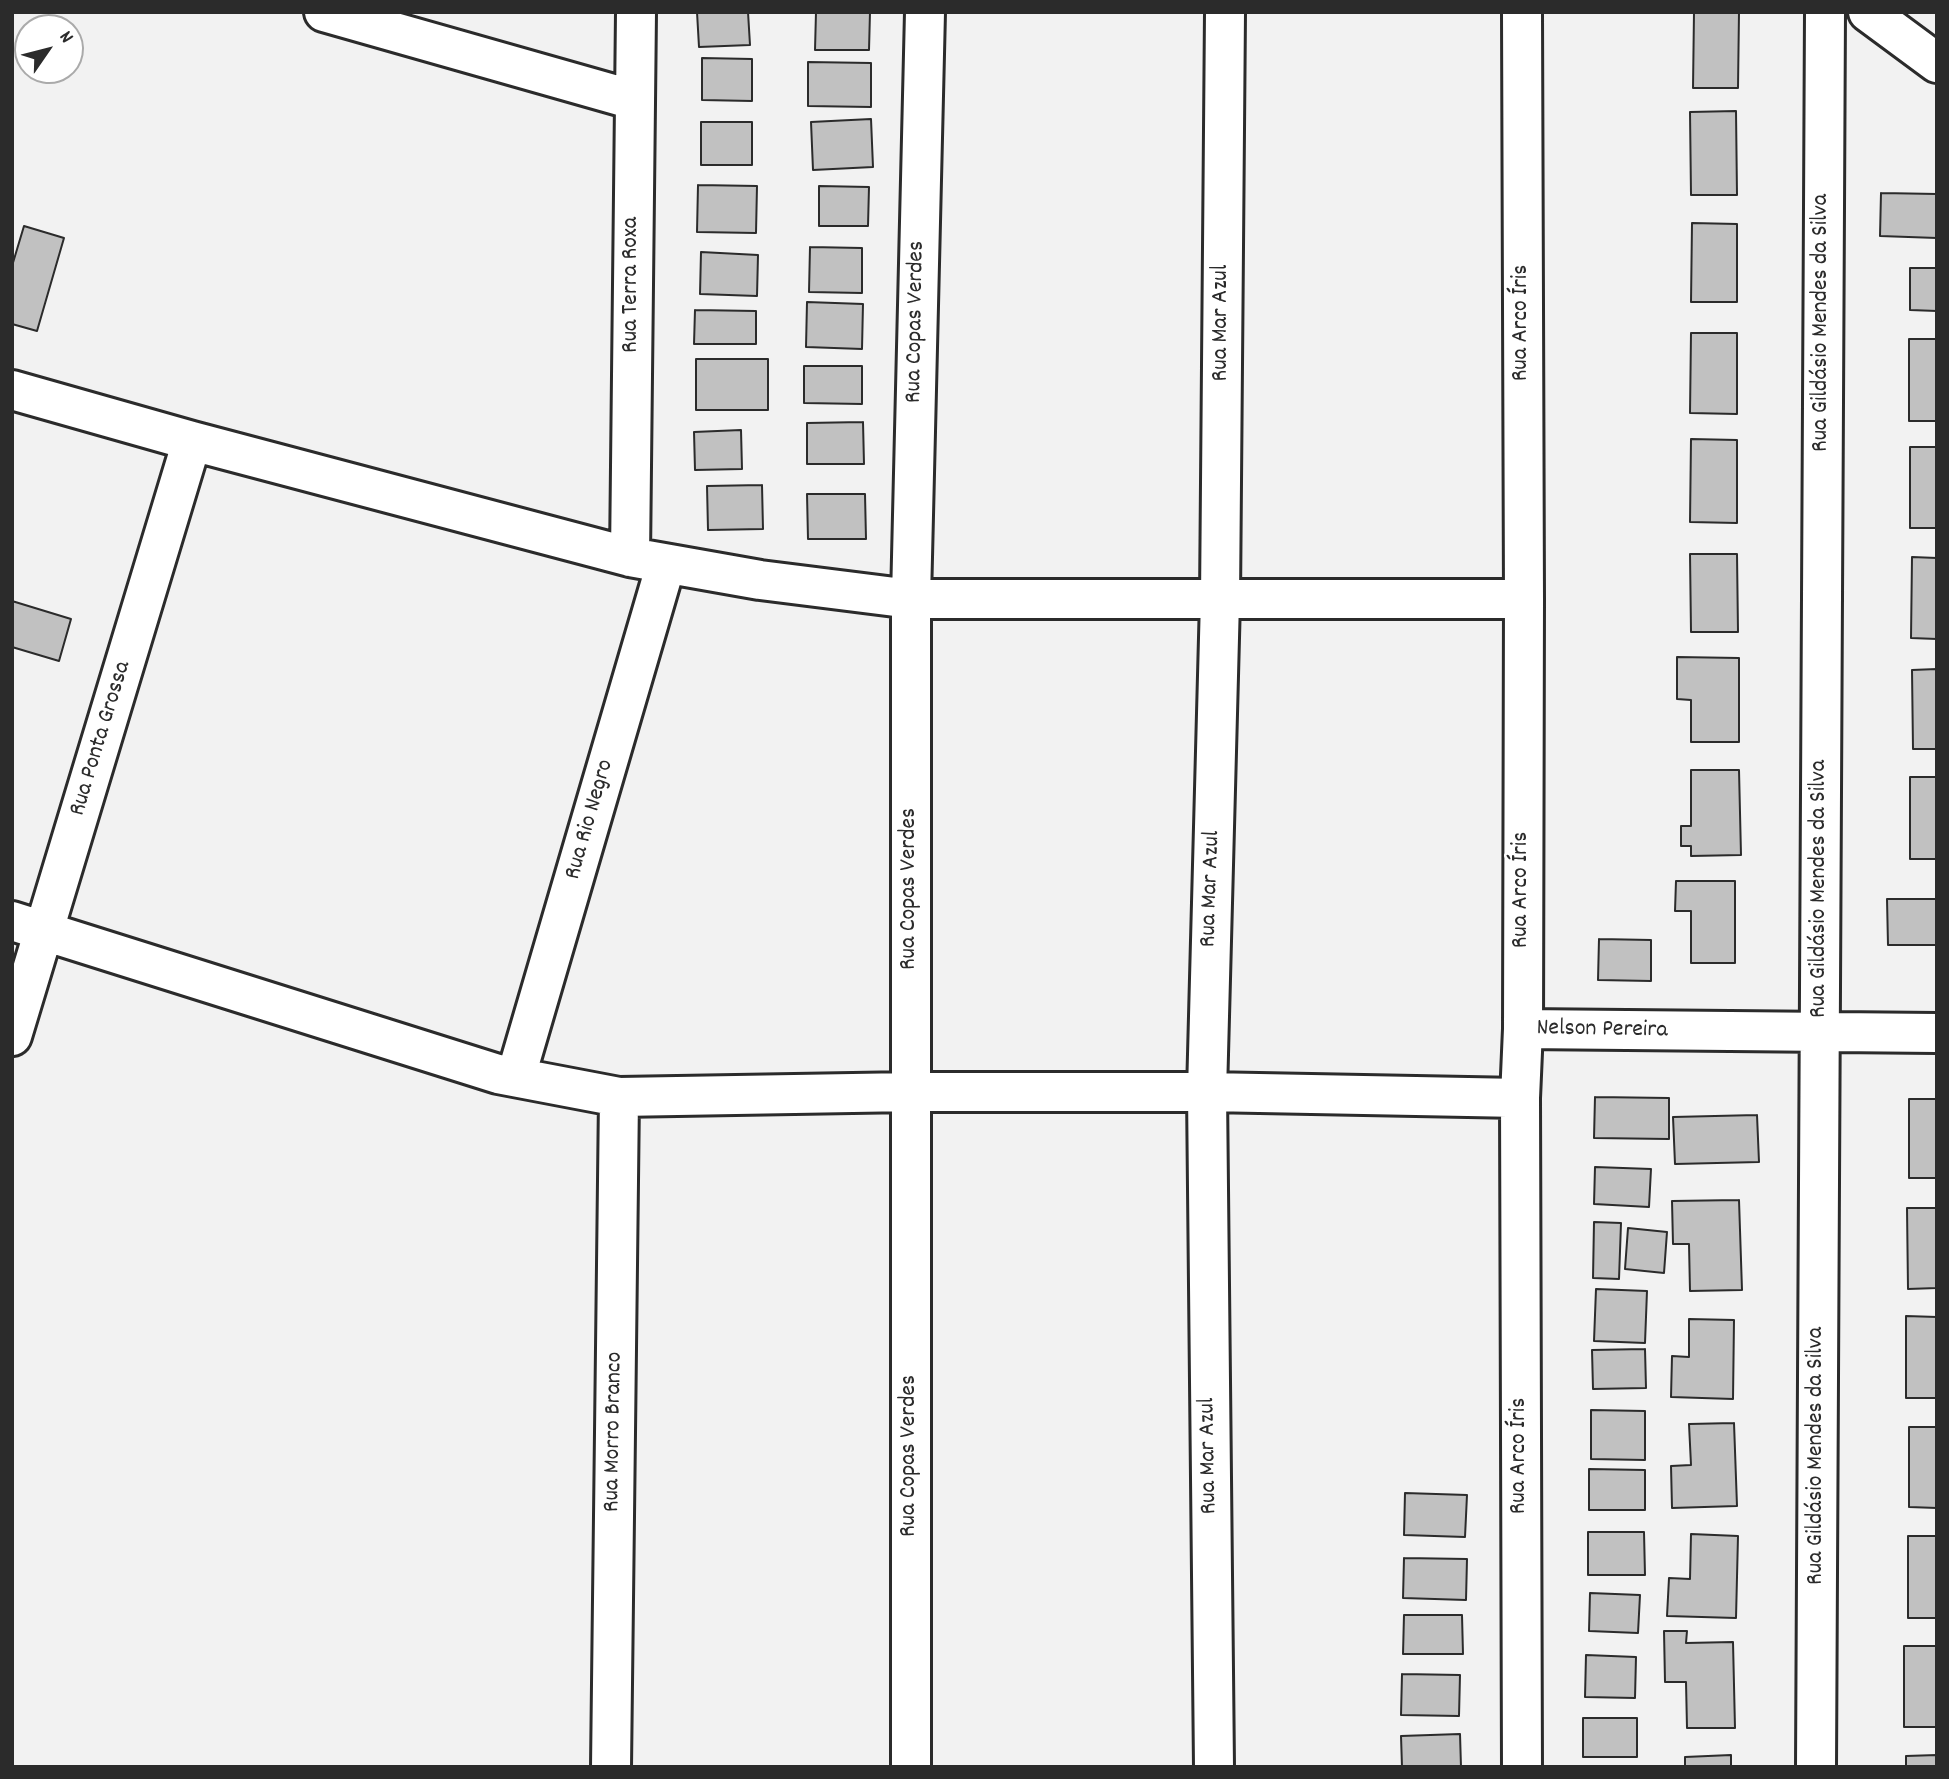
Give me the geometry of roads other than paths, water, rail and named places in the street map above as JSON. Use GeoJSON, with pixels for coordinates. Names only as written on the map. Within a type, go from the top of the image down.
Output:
{"type":"FeatureCollection","features":[{"type":"Feature","properties":{"kind":"street"},"geometry":{"type":"LineString","coordinates":[[324,12],[634,100]]}},
{"type":"Feature","properties":{"kind":"street","name":"Rua Terra Roxa"},"geometry":{"type":"LineString","coordinates":[[635,12],[634,100],[648,561]]}},
{"type":"Feature","properties":{"kind":"street","name":"Rua Copas Verdes"},"geometry":{"type":"LineString","coordinates":[[911,1767],[911,599],[925,12]]}},
{"type":"Feature","properties":{"kind":"street","name":"Rua Mar Azul"},"geometry":{"type":"LineString","coordinates":[[1213,1767],[1207,1091],[1220,600],[1225,12]]}},
{"type":"Feature","properties":{"kind":"street","name":"Rua Arco Íris"},"geometry":{"type":"LineString","coordinates":[[1522,12],[1522,1767]]}},
{"type":"Feature","properties":{"kind":"street","name":"Rua Gildásio Mendes da Silva"},"geometry":{"type":"LineString","coordinates":[[1816,1767],[1825,12]]}},
{"type":"Feature","properties":{"kind":"street"},"geometry":{"type":"LineString","coordinates":[[1868,12],[1937,63]]}},
{"type":"Feature","properties":{"kind":"street"},"geometry":{"type":"LineString","coordinates":[[12,390],[192,441],[648,561],[760,580],[911,599],[1524,599]]}},
{"type":"Feature","properties":{"kind":"street","name":"Rua Ponta Grossa"},"geometry":{"type":"LineString","coordinates":[[12,1036],[28,925],[192,441]]}},
{"type":"Feature","properties":{"kind":"street","name":"Rua Rio Negro"},"geometry":{"type":"LineString","coordinates":[[516,1076],[648,561]]}},
{"type":"Feature","properties":{"kind":"street"},"geometry":{"type":"LineString","coordinates":[[28,925],[498,1074],[619,1097],[1207,1091],[1520,1098]]}},
{"type":"Feature","properties":{"kind":"street","name":"Nelson Pereira"},"geometry":{"type":"LineString","coordinates":[[1523,1029],[1937,1033]]}},
{"type":"Feature","properties":{"kind":"street","name":"Rua Morro Branco"},"geometry":{"type":"LineString","coordinates":[[611,1767],[619,1097]]}}]}
